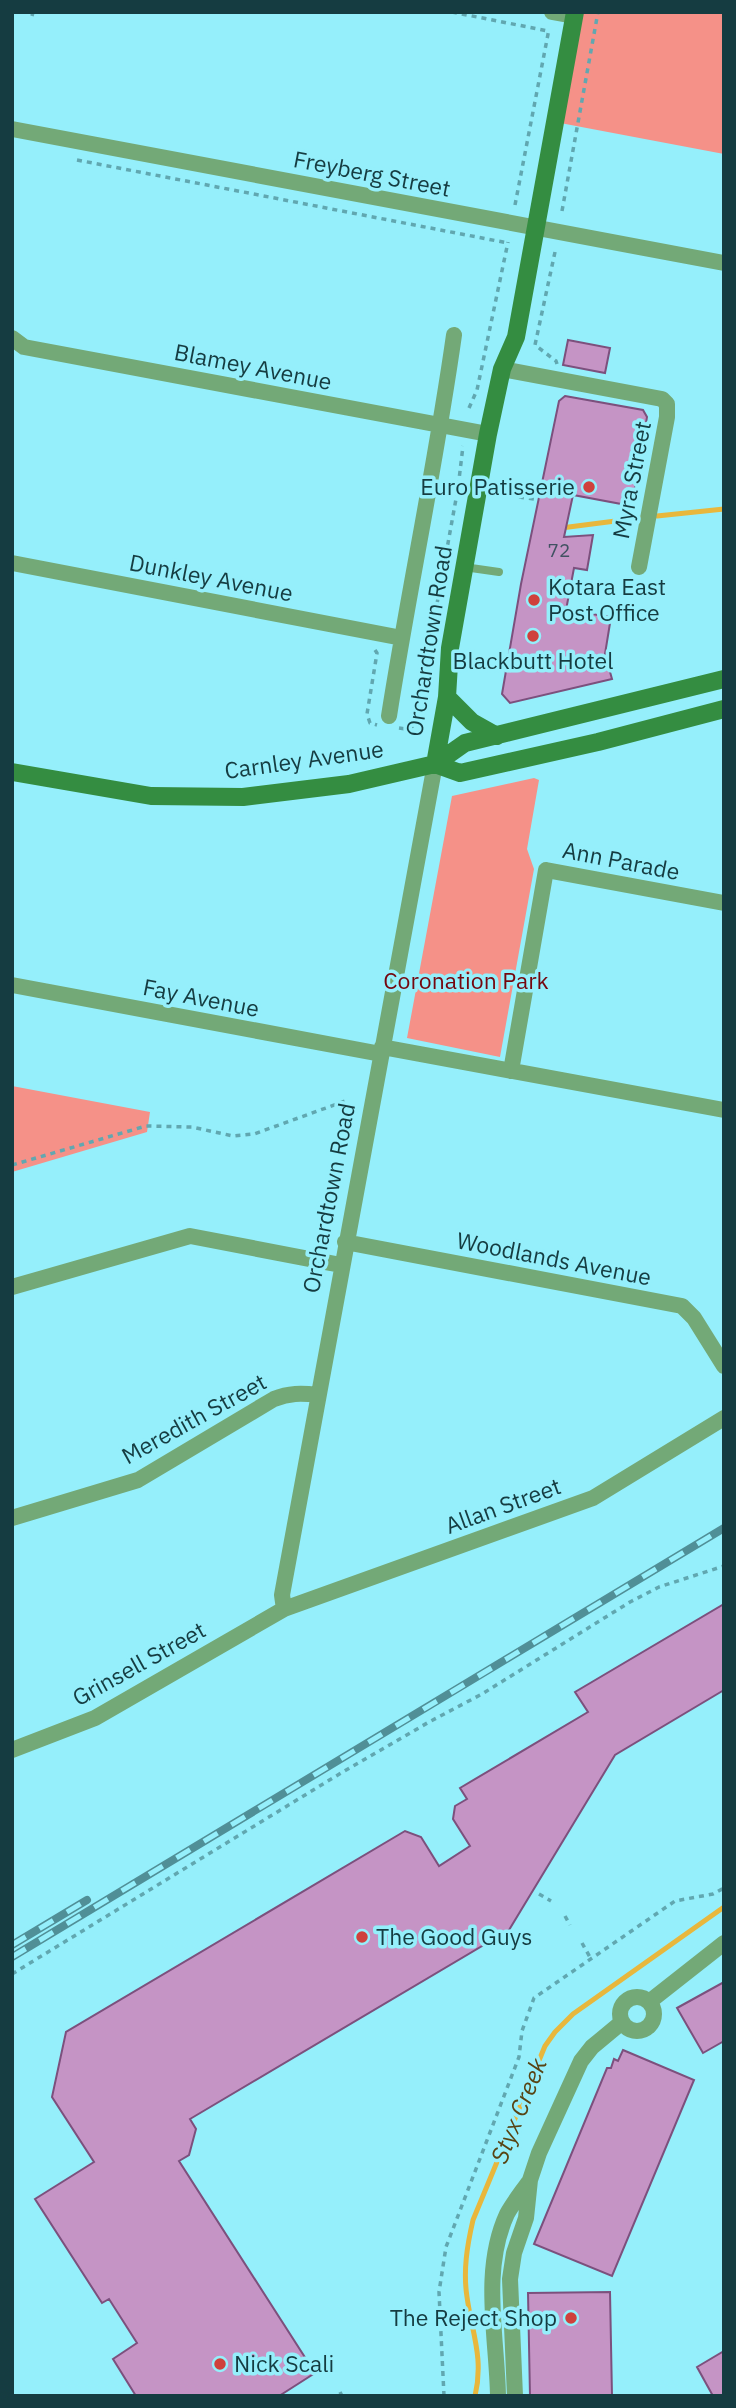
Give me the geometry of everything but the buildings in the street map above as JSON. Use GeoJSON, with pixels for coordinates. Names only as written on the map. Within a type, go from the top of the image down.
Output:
{"type":"FeatureCollection","features":[{"type":"Feature","properties":{"kind":"main road","name":"Orchardtown Road"},"geometry":{"type":"LineString","coordinates":[[435,764],[447,697],[450,648],[488,434],[502,369],[516,337],[574,14]]}},
{"type":"Feature","properties":{"kind":"main road","name":"Carnley Avenue"},"geometry":{"type":"LineString","coordinates":[[12,772],[151,796],[243,797],[349,783],[435,764],[465,743],[724,679]]}},
{"type":"Feature","properties":{"kind":"main road"},"geometry":{"type":"LineString","coordinates":[[447,697],[472,722],[497,736]]}},
{"type":"Feature","properties":{"kind":"main road","name":"Carnley Avenue"},"geometry":{"type":"LineString","coordinates":[[435,764],[460,773],[597,742],[724,709]]}},
{"type":"Feature","properties":{"kind":"street"},"geometry":{"type":"LineString","coordinates":[[552,12],[574,14]]}},
{"type":"Feature","properties":{"kind":"street","name":"Freyberg Street"},"geometry":{"type":"LineString","coordinates":[[12,129],[724,263]]}},
{"type":"Feature","properties":{"kind":"street","name":"Orchardtown Road"},"geometry":{"type":"LineString","coordinates":[[389,716],[441,425],[454,335]]}},
{"type":"Feature","properties":{"kind":"street","name":"Blamey Avenue"},"geometry":{"type":"LineString","coordinates":[[12,338],[24,347],[488,434]]}},
{"type":"Feature","properties":{"kind":"street","name":"Myra Street"},"geometry":{"type":"LineString","coordinates":[[502,369],[662,400],[667,404],[667,417],[639,567]]}},
{"type":"Feature","properties":{"kind":"street","name":"Dunkley Avenue"},"geometry":{"type":"LineString","coordinates":[[12,563],[402,638]]}},
{"type":"Feature","properties":{"kind":"street","name":"Orchardtown Road"},"geometry":{"type":"LineString","coordinates":[[284,1609],[282,1595],[345,1242],[435,764]]}},
{"type":"Feature","properties":{"kind":"street","name":"Ann Parade"},"geometry":{"type":"LineString","coordinates":[[511,1070],[546,870],[724,903]]}},
{"type":"Feature","properties":{"kind":"street","name":"Fay Avenue"},"geometry":{"type":"LineString","coordinates":[[12,985],[381,1051],[511,1070],[724,1110]]}},
{"type":"Feature","properties":{"kind":"street"},"geometry":{"type":"LineString","coordinates":[[12,1287],[190,1236],[341,1265]]}},
{"type":"Feature","properties":{"kind":"street","name":"Woodlands Avenue"},"geometry":{"type":"LineString","coordinates":[[345,1242],[682,1306],[694,1318],[724,1366]]}},
{"type":"Feature","properties":{"kind":"street","name":"Meredith Street"},"geometry":{"type":"LineString","coordinates":[[12,1518],[138,1480],[274,1399],[300,1392],[318,1395]]}},
{"type":"Feature","properties":{"kind":"street","name":"Allan Street"},"geometry":{"type":"LineString","coordinates":[[284,1609],[593,1498],[724,1419]]}},
{"type":"Feature","properties":{"kind":"street","name":"Grinsell Street"},"geometry":{"type":"LineString","coordinates":[[12,1750],[95,1718],[284,1609]]}},
{"type":"Feature","properties":{"kind":"street"},"geometry":{"type":"LineString","coordinates":[[649,2002],[724,1943]]}},
{"type":"Feature","properties":{"kind":"street"},"geometry":{"type":"LineString","coordinates":[[633,1997],[649,2002],[654,2016],[645,2029],[634,2031],[621,2023],[620,2011],[623,2003],[633,1997]]}},
{"type":"Feature","properties":{"kind":"street"},"geometry":{"type":"LineString","coordinates":[[515,2396],[510,2279],[514,2253],[526,2218],[530,2180],[539,2153],[581,2062],[592,2047],[621,2023]]}},
{"type":"Feature","properties":{"kind":"street"},"geometry":{"type":"LineString","coordinates":[[498,2396],[493,2276],[495,2252],[508,2212],[530,2180]]}},
{"type":"Feature","properties":{"kind":"lane"},"geometry":{"type":"LineString","coordinates":[[464,567],[499,572]]}},
{"type":"Feature","properties":{"kind":"path"},"geometry":{"type":"LineString","coordinates":[[452,12],[548,31],[515,205]]}},
{"type":"Feature","properties":{"kind":"path"},"geometry":{"type":"LineString","coordinates":[[562,211],[598,12]]}},
{"type":"Feature","properties":{"kind":"path"},"geometry":{"type":"LineString","coordinates":[[66,158],[508,241],[478,390],[469,408]]}},
{"type":"Feature","properties":{"kind":"path"},"geometry":{"type":"LineString","coordinates":[[555,252],[535,345],[556,361],[558,370]]}},
{"type":"Feature","properties":{"kind":"path"},"geometry":{"type":"LineString","coordinates":[[519,497],[534,499]]}},
{"type":"Feature","properties":{"kind":"path"},"geometry":{"type":"LineString","coordinates":[[12,1165],[146,1126],[192,1126],[233,1136],[254,1133],[348,1100]]}},
{"type":"Feature","properties":{"kind":"path"},"geometry":{"type":"LineString","coordinates":[[12,1974],[341,1773],[482,1694],[631,1602],[659,1587],[724,1566]]}},
{"type":"Feature","properties":{"kind":"path"},"geometry":{"type":"LineString","coordinates":[[444,2396],[439,2292],[441,2269],[449,2236],[519,2057],[522,2031],[534,1998],[675,1901],[713,1894],[724,1888]]}},
{"type":"Feature","properties":{"kind":"path"},"geometry":{"type":"LineString","coordinates":[[539,1894],[551,1900]]}},
{"type":"Feature","properties":{"kind":"path"},"geometry":{"type":"LineString","coordinates":[[565,1916],[570,1925]]}},
{"type":"Feature","properties":{"kind":"path"},"geometry":{"type":"LineString","coordinates":[[582,1943],[591,1959]]}},
{"type":"Feature","properties":{"kind":"green space"},"geometry":{"type":"Polygon","coordinates":[[[575,12],[724,12],[724,154],[555,122],[575,12]]]}},
{"type":"Feature","properties":{"kind":"green space","name":"Coronation Park"},"geometry":{"type":"Polygon","coordinates":[[[534,778],[539,780],[527,849],[534,869],[500,1057],[407,1038],[452,796],[534,778]]]}},
{"type":"Feature","properties":{"kind":"green space"},"geometry":{"type":"Polygon","coordinates":[[[12,1086],[150,1112],[147,1132],[12,1172],[12,1086]]]}},
{"type":"Feature","properties":{"kind":"waterway"},"geometry":{"type":"LineString","coordinates":[[657,516],[724,509]]}},
{"type":"Feature","properties":{"kind":"waterway"},"geometry":{"type":"LineString","coordinates":[[561,528],[639,518]]}},
{"type":"Feature","properties":{"kind":"waterway","name":"Styx Creek"},"geometry":{"type":"LineString","coordinates":[[475,2396],[478,2357],[465,2278],[471,2230],[545,2046],[573,2014],[724,1907]]}},
{"type":"Feature","properties":{"kind":"railway"},"geometry":{"type":"LineString","coordinates":[[12,1957],[724,1528]]}},
{"type":"Feature","properties":{"kind":"railway"},"geometry":{"type":"LineString","coordinates":[[12,1945],[87,1900]]}},
{"type":"Feature","properties":{"kind":"place","name":"Euro Patisserie"},"geometry":{"type":"Point","coordinates":[589,487]}},
{"type":"Feature","properties":{"kind":"place","name":"Kotara East Post Office"},"geometry":{"type":"Point","coordinates":[534,600]}},
{"type":"Feature","properties":{"kind":"place","name":"Blackbutt Hotel"},"geometry":{"type":"Point","coordinates":[533,636]}},
{"type":"Feature","properties":{"kind":"place","name":"The Good Guys"},"geometry":{"type":"Point","coordinates":[362,1937]}},
{"type":"Feature","properties":{"kind":"place","name":"The Reject Shop"},"geometry":{"type":"Point","coordinates":[571,2318]}},
{"type":"Feature","properties":{"kind":"place","name":"Nick Scali"},"geometry":{"type":"Point","coordinates":[220,2364]}}]}
